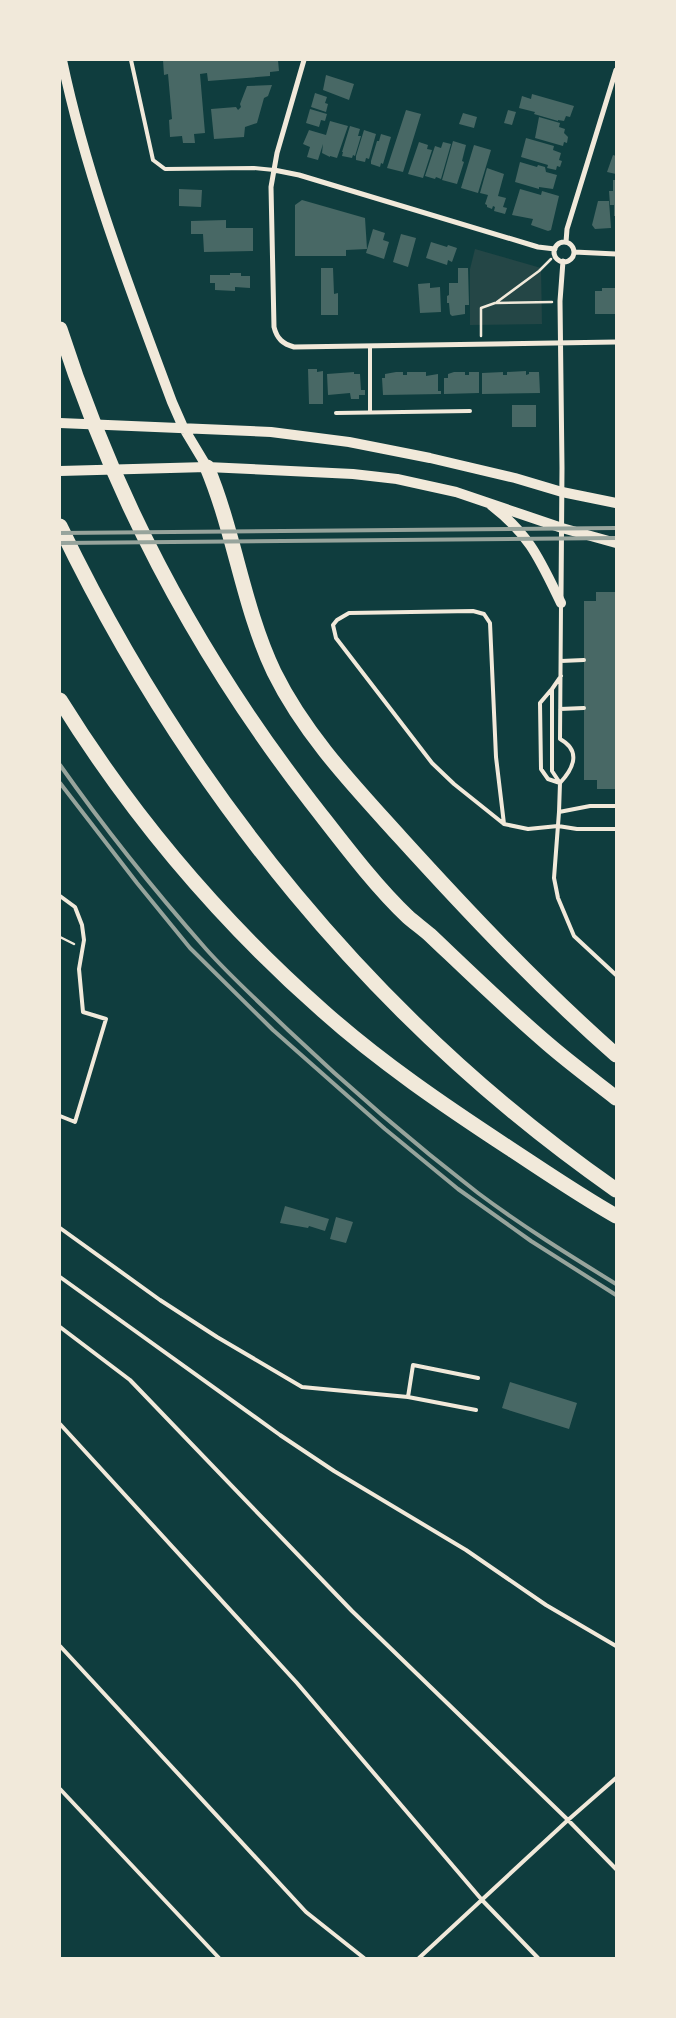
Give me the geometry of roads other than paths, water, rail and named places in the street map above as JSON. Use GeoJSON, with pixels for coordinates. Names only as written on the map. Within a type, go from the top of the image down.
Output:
{"type":"FeatureCollection","features":[{"type":"Feature","properties":{"kind":"highway"},"geometry":{"type":"LineString","coordinates":[[60,329],[78,385],[132,512],[166,581],[211,658],[265,740],[343,843],[408,916],[430,934],[482,986],[548,1044],[616,1098]]}},
{"type":"Feature","properties":{"kind":"highway"},"geometry":{"type":"LineString","coordinates":[[207,468],[218,493],[256,628],[276,674],[306,726],[333,761],[509,955],[616,1055]]}},
{"type":"Feature","properties":{"kind":"highway"},"geometry":{"type":"LineString","coordinates":[[60,526],[100,606],[166,719],[226,806],[301,902],[378,987],[460,1066],[534,1129],[616,1190]]}},
{"type":"Feature","properties":{"kind":"highway"},"geometry":{"type":"LineString","coordinates":[[60,700],[104,768],[164,846],[226,918],[323,1012],[412,1081],[499,1142],[616,1216]]}},
{"type":"Feature","properties":{"kind":"main road"},"geometry":{"type":"LineString","coordinates":[[62,60],[82,147],[101,211],[172,402],[183,427],[207,468]]}},
{"type":"Feature","properties":{"kind":"main road"},"geometry":{"type":"LineString","coordinates":[[60,422],[271,432],[349,442],[430,458],[515,478],[562,492],[616,503]]}},
{"type":"Feature","properties":{"kind":"main road"},"geometry":{"type":"LineString","coordinates":[[60,471],[207,468],[353,474],[397,479],[487,501],[562,528],[616,543]]}},
{"type":"Feature","properties":{"kind":"main road"},"geometry":{"type":"LineString","coordinates":[[487,501],[512,521],[527,539],[561,603]]}},
{"type":"Feature","properties":{"kind":"street"},"geometry":{"type":"LineString","coordinates":[[304,60],[277,153],[271,187],[274,327],[280,340],[294,346],[616,342]]}},
{"type":"Feature","properties":{"kind":"street"},"geometry":{"type":"LineString","coordinates":[[566,242],[567,229],[616,70]]}},
{"type":"Feature","properties":{"kind":"street"},"geometry":{"type":"LineString","coordinates":[[274,170],[299,175],[555,252],[562,261],[560,302],[561,603]]}},
{"type":"Feature","properties":{"kind":"street"},"geometry":{"type":"LineString","coordinates":[[555,252],[559,244],[566,242]]}},
{"type":"Feature","properties":{"kind":"street"},"geometry":{"type":"LineString","coordinates":[[566,242],[574,252]]}},
{"type":"Feature","properties":{"kind":"street"},"geometry":{"type":"LineString","coordinates":[[574,252],[616,254]]}},
{"type":"Feature","properties":{"kind":"street"},"geometry":{"type":"LineString","coordinates":[[562,261],[569,260],[574,252]]}},
{"type":"Feature","properties":{"kind":"lane"},"geometry":{"type":"LineString","coordinates":[[130,60],[153,160],[165,169],[254,168],[274,170]]}},
{"type":"Feature","properties":{"kind":"lane"},"geometry":{"type":"LineString","coordinates":[[370,346],[370,412]]}},
{"type":"Feature","properties":{"kind":"lane"},"geometry":{"type":"LineString","coordinates":[[336,413],[470,411]]}},
{"type":"Feature","properties":{"kind":"lane"},"geometry":{"type":"LineString","coordinates":[[560,783],[569,773],[573,756],[571,747],[560,739],[561,603]]}},
{"type":"Feature","properties":{"kind":"lane"},"geometry":{"type":"LineString","coordinates":[[504,824],[496,757],[490,624],[484,614],[474,611],[349,613],[337,620],[334,625],[336,638],[432,763],[454,784],[504,824],[528,829],[558,826],[577,829],[616,829]]}},
{"type":"Feature","properties":{"kind":"lane"},"geometry":{"type":"LineString","coordinates":[[561,660],[584,660]]}},
{"type":"Feature","properties":{"kind":"lane"},"geometry":{"type":"LineString","coordinates":[[560,783],[548,779],[541,770],[540,703],[561,676]]}},
{"type":"Feature","properties":{"kind":"lane"},"geometry":{"type":"LineString","coordinates":[[552,689],[552,771],[560,783],[554,878],[558,898],[574,936],[616,975]]}},
{"type":"Feature","properties":{"kind":"lane"},"geometry":{"type":"LineString","coordinates":[[560,709],[584,708]]}},
{"type":"Feature","properties":{"kind":"lane"},"geometry":{"type":"LineString","coordinates":[[559,812],[590,806],[616,806]]}},
{"type":"Feature","properties":{"kind":"lane"},"geometry":{"type":"LineString","coordinates":[[60,896],[75,908],[82,924],[84,940],[79,969],[83,1012],[106,1019],[75,1122],[60,1116]]}},
{"type":"Feature","properties":{"kind":"lane"},"geometry":{"type":"LineString","coordinates":[[60,1228],[160,1300],[216,1337],[302,1387],[408,1397],[476,1410]]}},
{"type":"Feature","properties":{"kind":"lane"},"geometry":{"type":"LineString","coordinates":[[60,1277],[280,1435],[334,1471],[466,1550],[546,1605],[616,1646]]}},
{"type":"Feature","properties":{"kind":"lane"},"geometry":{"type":"LineString","coordinates":[[60,1327],[130,1380],[352,1612],[568,1820],[616,1869]]}},
{"type":"Feature","properties":{"kind":"lane"},"geometry":{"type":"LineString","coordinates":[[408,1397],[413,1365],[478,1378]]}},
{"type":"Feature","properties":{"kind":"lane"},"geometry":{"type":"LineString","coordinates":[[60,1424],[296,1683],[482,1900],[538,1958]]}},
{"type":"Feature","properties":{"kind":"lane"},"geometry":{"type":"LineString","coordinates":[[60,1646],[306,1912],[364,1958]]}},
{"type":"Feature","properties":{"kind":"lane"},"geometry":{"type":"LineString","coordinates":[[419,1958],[616,1778]]}},
{"type":"Feature","properties":{"kind":"lane"},"geometry":{"type":"LineString","coordinates":[[60,1789],[219,1958]]}},
{"type":"Feature","properties":{"kind":"railway"},"geometry":{"type":"LineString","coordinates":[[60,533],[616,528]]}},
{"type":"Feature","properties":{"kind":"railway"},"geometry":{"type":"LineString","coordinates":[[60,543],[616,538]]}},
{"type":"Feature","properties":{"kind":"railway"},"geometry":{"type":"LineString","coordinates":[[60,765],[130,859],[206,949],[311,1051],[357,1093],[453,1174],[529,1229],[616,1284]]}},
{"type":"Feature","properties":{"kind":"railway"},"geometry":{"type":"LineString","coordinates":[[60,783],[190,948],[273,1030],[385,1129],[458,1189],[531,1241],[616,1295]]}}]}
